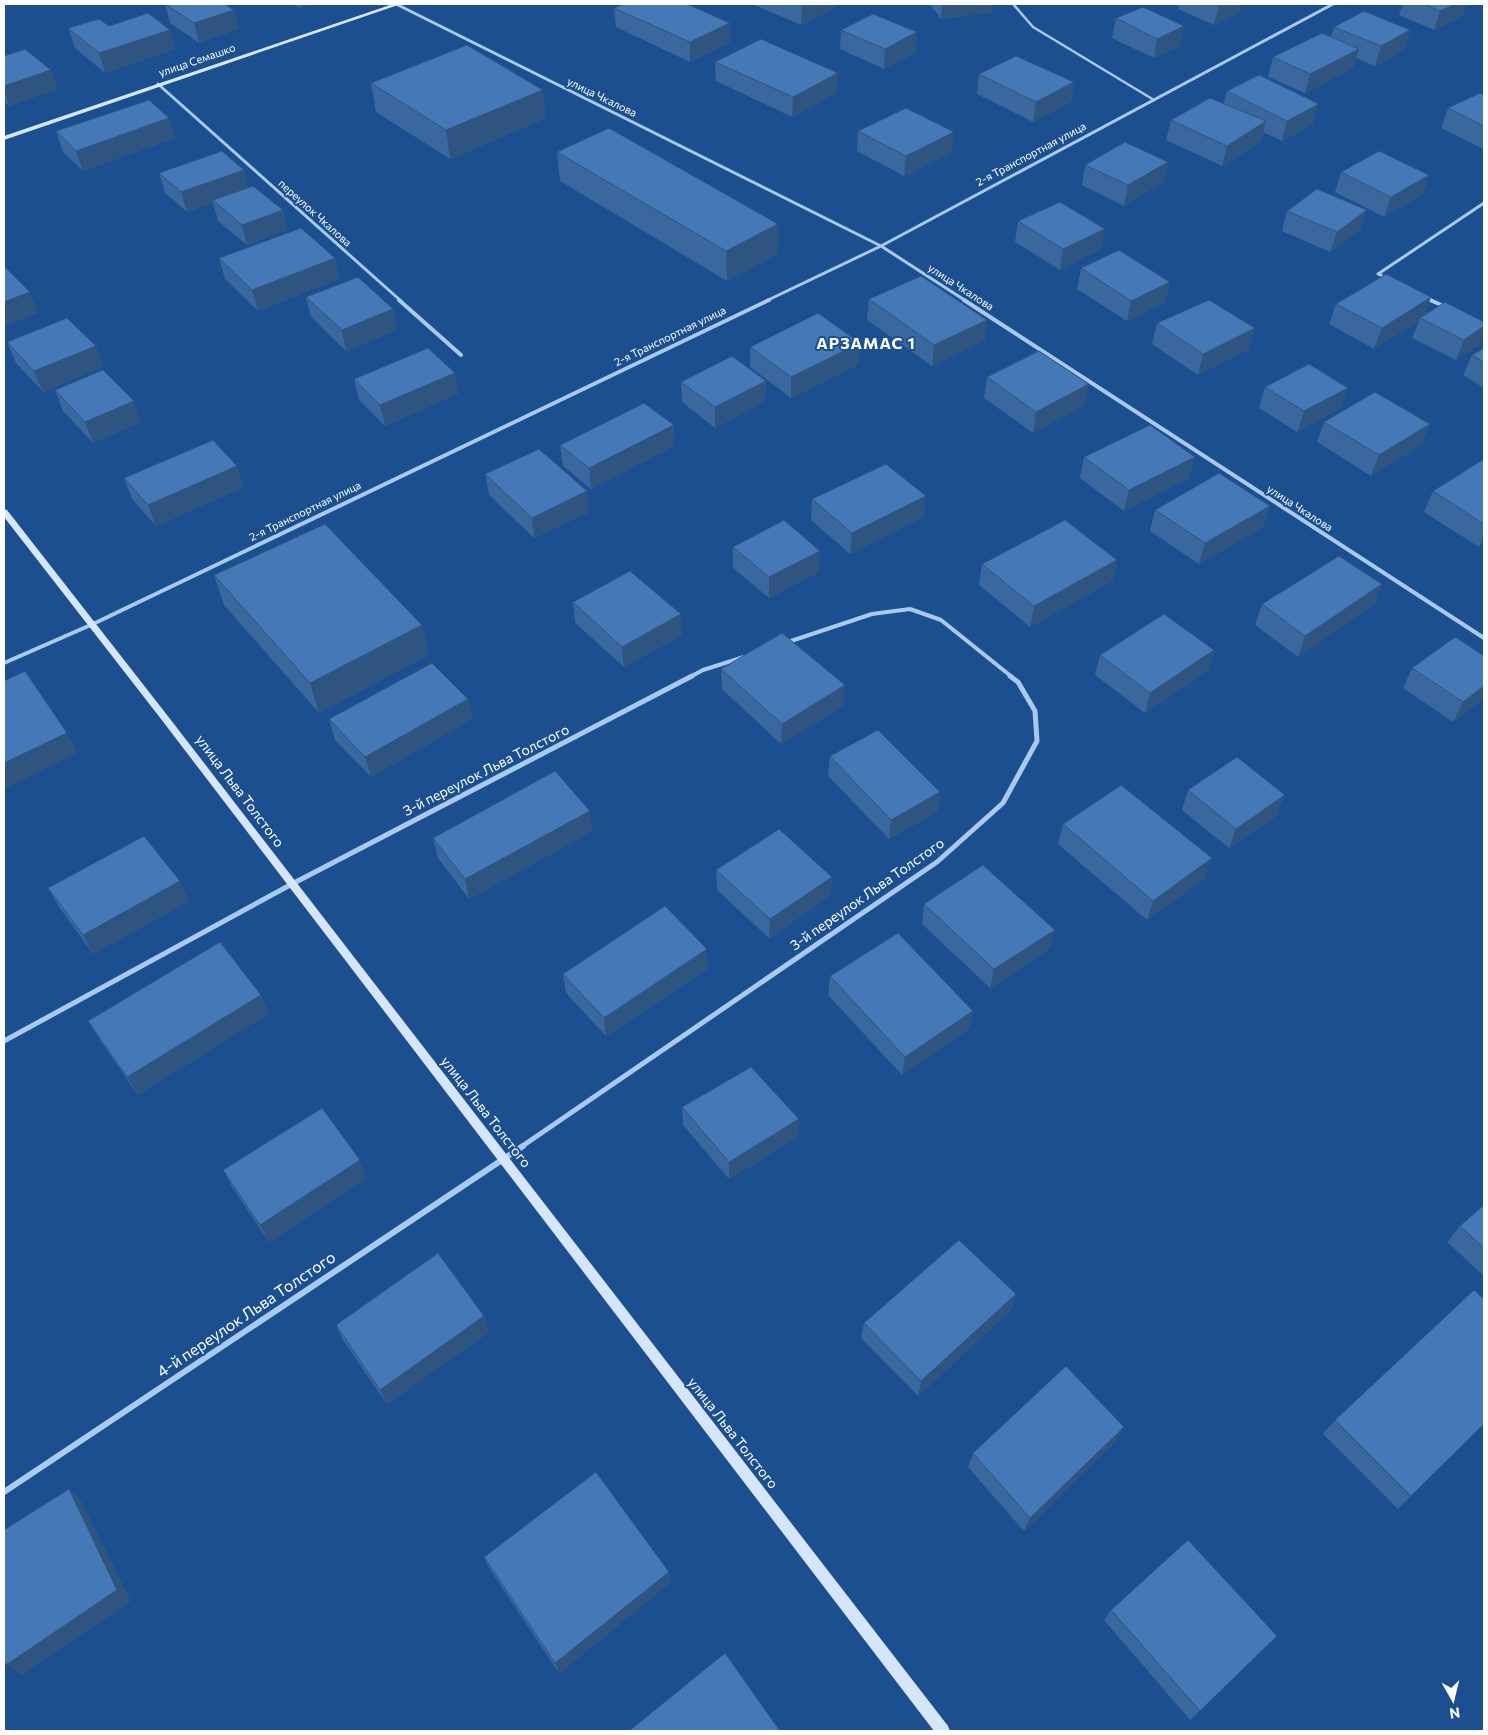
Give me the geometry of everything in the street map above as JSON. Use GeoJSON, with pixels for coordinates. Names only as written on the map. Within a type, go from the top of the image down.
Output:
{"type":"FeatureCollection","features":[{"type":"Feature","properties":{"kind":"street","name":"улица Семашко"},"geometry":{"type":"LineString","coordinates":[[4,138],[397,4]]}},
{"type":"Feature","properties":{"kind":"street","name":"улица Чкалова"},"geometry":{"type":"LineString","coordinates":[[397,4],[882,246],[1484,638]]}},
{"type":"Feature","properties":{"kind":"street","name":"2-я Транспортная улица"},"geometry":{"type":"LineString","coordinates":[[4,663],[93,624],[882,246],[1333,4]]}},
{"type":"Feature","properties":{"kind":"street","name":"переулок Чкалова"},"geometry":{"type":"LineString","coordinates":[[158,84],[461,355]]}},
{"type":"Feature","properties":{"kind":"street"},"geometry":{"type":"LineString","coordinates":[[1396,282],[1378,274],[1484,204]]}},
{"type":"Feature","properties":{"kind":"street"},"geometry":{"type":"LineString","coordinates":[[1422,296],[1449,308]]}},
{"type":"Feature","properties":{"kind":"street","name":"улица Льва Толстого"},"geometry":{"type":"LineString","coordinates":[[4,512],[93,624],[944,1731]]}},
{"type":"Feature","properties":{"kind":"street","name":"3-й переулок Льва Толстого"},"geometry":{"type":"LineString","coordinates":[[504,1159],[937,862],[1003,803],[1037,741],[1035,711],[1018,682],[940,620],[910,609],[872,614],[778,646]]}},
{"type":"Feature","properties":{"kind":"street","name":"3-й переулок Льва Толстого"},"geometry":{"type":"LineString","coordinates":[[292,884],[703,670],[750,655]]}},
{"type":"Feature","properties":{"kind":"street"},"geometry":{"type":"LineString","coordinates":[[4,1041],[292,884]]}},
{"type":"Feature","properties":{"kind":"street","name":"4-й переулок Льва Толстого"},"geometry":{"type":"LineString","coordinates":[[4,1492],[504,1159]]}},
{"type":"Feature","properties":{"kind":"lane"},"geometry":{"type":"LineString","coordinates":[[1013,4],[1032,27],[1154,100]]}},
{"type":"Feature","properties":{"kind":"building"},"geometry":{"type":"Polygon","coordinates":[[[165,4],[225,4],[234,10],[194,23],[165,4]]]}},
{"type":"Feature","properties":{"kind":"building"},"geometry":{"type":"Polygon","coordinates":[[[624,4],[687,4],[730,23],[690,42],[614,8],[624,4]]]}},
{"type":"Feature","properties":{"kind":"building"},"geometry":{"type":"Polygon","coordinates":[[[1424,4],[1455,4],[1440,11],[1424,4]]]}},
{"type":"Feature","properties":{"kind":"building"},"geometry":{"type":"Polygon","coordinates":[[[1143,7],[1184,26],[1157,39],[1116,18],[1143,7]]]}},
{"type":"Feature","properties":{"kind":"building"},"geometry":{"type":"Polygon","coordinates":[[[1364,11],[1410,30],[1381,46],[1334,27],[1364,11]]]}},
{"type":"Feature","properties":{"kind":"building"},"geometry":{"type":"Polygon","coordinates":[[[148,13],[170,30],[99,53],[68,28],[99,19],[109,26],[148,13]]]}},
{"type":"Feature","properties":{"kind":"building"},"geometry":{"type":"Polygon","coordinates":[[[873,14],[917,32],[885,49],[841,30],[873,14]]]}},
{"type":"Feature","properties":{"kind":"building"},"geometry":{"type":"Polygon","coordinates":[[[1322,33],[1359,49],[1310,74],[1273,57],[1322,33]]]}},
{"type":"Feature","properties":{"kind":"building"},"geometry":{"type":"Polygon","coordinates":[[[761,39],[838,73],[793,97],[715,62],[761,39]]]}},
{"type":"Feature","properties":{"kind":"building"},"geometry":{"type":"Polygon","coordinates":[[[467,45],[543,90],[446,130],[371,83],[467,45]]]}},
{"type":"Feature","properties":{"kind":"building"},"geometry":{"type":"Polygon","coordinates":[[[25,49],[51,70],[4,86],[4,56],[25,49]]]}},
{"type":"Feature","properties":{"kind":"building"},"geometry":{"type":"Polygon","coordinates":[[[1016,56],[1074,82],[1036,102],[979,74],[1016,56]]]}},
{"type":"Feature","properties":{"kind":"building"},"geometry":{"type":"Polygon","coordinates":[[[1259,75],[1319,104],[1287,121],[1227,91],[1259,75]]]}},
{"type":"Feature","properties":{"kind":"building"},"geometry":{"type":"Polygon","coordinates":[[[1480,93],[1484,95],[1484,126],[1448,108],[1480,93]]]}},
{"type":"Feature","properties":{"kind":"building"},"geometry":{"type":"Polygon","coordinates":[[[1210,98],[1266,121],[1227,146],[1171,120],[1210,98]]]}},
{"type":"Feature","properties":{"kind":"building"},"geometry":{"type":"Polygon","coordinates":[[[149,100],[169,118],[76,151],[56,131],[149,100]]]}},
{"type":"Feature","properties":{"kind":"building"},"geometry":{"type":"Polygon","coordinates":[[[906,108],[954,132],[906,156],[858,131],[906,108]]]}},
{"type":"Feature","properties":{"kind":"building"},"geometry":{"type":"Polygon","coordinates":[[[609,128],[778,224],[726,251],[557,152],[609,128]]]}},
{"type":"Feature","properties":{"kind":"building"},"geometry":{"type":"Polygon","coordinates":[[[1125,142],[1168,162],[1128,185],[1085,165],[1125,142]]]}},
{"type":"Feature","properties":{"kind":"building"},"geometry":{"type":"Polygon","coordinates":[[[222,151],[244,170],[181,192],[159,173],[222,151]]]}},
{"type":"Feature","properties":{"kind":"building"},"geometry":{"type":"Polygon","coordinates":[[[1379,151],[1429,175],[1391,197],[1341,172],[1379,151]]]}},
{"type":"Feature","properties":{"kind":"building"},"geometry":{"type":"Polygon","coordinates":[[[253,186],[283,210],[242,225],[213,200],[253,186]]]}},
{"type":"Feature","properties":{"kind":"building"},"geometry":{"type":"Polygon","coordinates":[[[1317,189],[1367,210],[1337,232],[1287,211],[1317,189]]]}},
{"type":"Feature","properties":{"kind":"building"},"geometry":{"type":"Polygon","coordinates":[[[1060,202],[1105,229],[1063,249],[1018,221],[1060,202]]]}},
{"type":"Feature","properties":{"kind":"building"},"geometry":{"type":"Polygon","coordinates":[[[301,228],[335,258],[252,290],[219,258],[301,228]]]}},
{"type":"Feature","properties":{"kind":"building"},"geometry":{"type":"Polygon","coordinates":[[[1119,250],[1170,282],[1131,301],[1081,268],[1119,250]]]}},
{"type":"Feature","properties":{"kind":"building"},"geometry":{"type":"Polygon","coordinates":[[[5,267],[30,292],[4,302],[5,267]]]}},
{"type":"Feature","properties":{"kind":"building"},"geometry":{"type":"Polygon","coordinates":[[[1386,274],[1431,297],[1382,328],[1336,304],[1386,274]]]}},
{"type":"Feature","properties":{"kind":"building"},"geometry":{"type":"Polygon","coordinates":[[[921,276],[987,320],[934,345],[869,299],[921,276]]]}},
{"type":"Feature","properties":{"kind":"building"},"geometry":{"type":"Polygon","coordinates":[[[358,277],[393,309],[342,330],[306,297],[358,277]]]}},
{"type":"Feature","properties":{"kind":"building"},"geometry":{"type":"Polygon","coordinates":[[[1209,300],[1255,328],[1203,354],[1157,323],[1209,300]]]}},
{"type":"Feature","properties":{"kind":"building"},"geometry":{"type":"Polygon","coordinates":[[[1445,302],[1484,322],[1484,326],[1464,340],[1420,318],[1445,302]]]}},
{"type":"Feature","properties":{"kind":"building"},"geometry":{"type":"Polygon","coordinates":[[[818,313],[860,343],[791,377],[750,347],[818,313]]]}},
{"type":"Feature","properties":{"kind":"building"},"geometry":{"type":"Polygon","coordinates":[[[67,318],[96,346],[34,371],[7,342],[67,318]]]}},
{"type":"Feature","properties":{"kind":"building"},"geometry":{"type":"Polygon","coordinates":[[[428,348],[455,373],[380,405],[354,379],[428,348]]]}},
{"type":"Feature","properties":{"kind":"building"},"geometry":{"type":"Polygon","coordinates":[[[1484,348],[1484,362],[1472,355],[1484,348]]]}},
{"type":"Feature","properties":{"kind":"building"},"geometry":{"type":"Polygon","coordinates":[[[1039,351],[1089,384],[1036,412],[987,377],[1039,351]]]}},
{"type":"Feature","properties":{"kind":"building"},"geometry":{"type":"Polygon","coordinates":[[[732,356],[766,381],[715,407],[681,382],[732,356]]]}},
{"type":"Feature","properties":{"kind":"building"},"geometry":{"type":"Polygon","coordinates":[[[1309,364],[1348,388],[1304,411],[1265,387],[1309,364]]]}},
{"type":"Feature","properties":{"kind":"building"},"geometry":{"type":"Polygon","coordinates":[[[103,370],[134,401],[85,422],[55,390],[103,370]]]}},
{"type":"Feature","properties":{"kind":"building"},"geometry":{"type":"Polygon","coordinates":[[[1375,392],[1430,424],[1379,455],[1324,422],[1375,392]]]}},
{"type":"Feature","properties":{"kind":"building"},"geometry":{"type":"Polygon","coordinates":[[[644,403],[674,425],[589,468],[560,445],[644,403]]]}},
{"type":"Feature","properties":{"kind":"building"},"geometry":{"type":"Polygon","coordinates":[[[1150,425],[1195,457],[1129,490],[1084,457],[1150,425]]]}},
{"type":"Feature","properties":{"kind":"building"},"geometry":{"type":"Polygon","coordinates":[[[213,440],[237,466],[148,505],[124,478],[213,440]]]}},
{"type":"Feature","properties":{"kind":"building"},"geometry":{"type":"Polygon","coordinates":[[[539,449],[587,491],[532,518],[485,474],[539,449]]]}},
{"type":"Feature","properties":{"kind":"building"},"geometry":{"type":"Polygon","coordinates":[[[1484,459],[1484,524],[1433,491],[1484,459]]]}},
{"type":"Feature","properties":{"kind":"building"},"geometry":{"type":"Polygon","coordinates":[[[886,464],[926,496],[852,533],[812,499],[886,464]]]}},
{"type":"Feature","properties":{"kind":"building"},"geometry":{"type":"Polygon","coordinates":[[[1219,473],[1270,506],[1205,543],[1155,510],[1219,473]]]}},
{"type":"Feature","properties":{"kind":"building"},"geometry":{"type":"Polygon","coordinates":[[[784,520],[820,551],[769,577],[733,547],[784,520]]]}},
{"type":"Feature","properties":{"kind":"building"},"geometry":{"type":"Polygon","coordinates":[[[1065,520],[1117,560],[1034,606],[982,564],[1065,520]]]}},
{"type":"Feature","properties":{"kind":"building"},"geometry":{"type":"Polygon","coordinates":[[[325,524],[422,625],[310,683],[214,575],[325,524]]]}},
{"type":"Feature","properties":{"kind":"building"},"geometry":{"type":"Polygon","coordinates":[[[1339,556],[1382,584],[1305,636],[1262,604],[1339,556]]]}},
{"type":"Feature","properties":{"kind":"building"},"geometry":{"type":"Polygon","coordinates":[[[630,571],[681,614],[622,647],[573,602],[630,571]]]}},
{"type":"Feature","properties":{"kind":"building"},"geometry":{"type":"Polygon","coordinates":[[[1164,614],[1214,650],[1150,693],[1100,655],[1164,614]]]}},
{"type":"Feature","properties":{"kind":"building"},"geometry":{"type":"Polygon","coordinates":[[[782,633],[845,685],[782,724],[721,669],[782,633]]]}},
{"type":"Feature","properties":{"kind":"building"},"geometry":{"type":"Polygon","coordinates":[[[1455,637],[1484,656],[1484,686],[1463,702],[1412,668],[1455,637]]]}},
{"type":"Feature","properties":{"kind":"building"},"geometry":{"type":"Polygon","coordinates":[[[432,663],[468,699],[365,757],[329,719],[432,663]]]}},
{"type":"Feature","properties":{"kind":"building"},"geometry":{"type":"Polygon","coordinates":[[[25,671],[67,733],[4,763],[4,681],[25,671]]]}},
{"type":"Feature","properties":{"kind":"building"},"geometry":{"type":"Polygon","coordinates":[[[878,730],[940,792],[891,820],[830,756],[878,730]]]}},
{"type":"Feature","properties":{"kind":"building"},"geometry":{"type":"Polygon","coordinates":[[[1237,757],[1285,795],[1236,829],[1188,790],[1237,757]]]}},
{"type":"Feature","properties":{"kind":"building"},"geometry":{"type":"Polygon","coordinates":[[[555,771],[590,811],[465,879],[433,838],[555,771]]]}},
{"type":"Feature","properties":{"kind":"building"},"geometry":{"type":"Polygon","coordinates":[[[1121,785],[1212,858],[1153,901],[1063,824],[1121,785]]]}},
{"type":"Feature","properties":{"kind":"building"},"geometry":{"type":"Polygon","coordinates":[[[779,829],[832,877],[770,919],[716,870],[779,829]]]}},
{"type":"Feature","properties":{"kind":"building"},"geometry":{"type":"Polygon","coordinates":[[[144,836],[180,881],[83,935],[48,888],[144,836]]]}},
{"type":"Feature","properties":{"kind":"building"},"geometry":{"type":"Polygon","coordinates":[[[983,865],[1055,930],[994,969],[924,904],[983,865]]]}},
{"type":"Feature","properties":{"kind":"building"},"geometry":{"type":"Polygon","coordinates":[[[665,906],[707,949],[604,1018],[563,974],[665,906]]]}},
{"type":"Feature","properties":{"kind":"building"},"geometry":{"type":"Polygon","coordinates":[[[898,933],[973,1011],[905,1057],[830,976],[898,933]]]}},
{"type":"Feature","properties":{"kind":"building"},"geometry":{"type":"Polygon","coordinates":[[[220,942],[261,995],[127,1077],[88,1021],[220,942]]]}},
{"type":"Feature","properties":{"kind":"building"},"geometry":{"type":"Polygon","coordinates":[[[751,1067],[799,1119],[729,1162],[682,1107],[751,1067]]]}},
{"type":"Feature","properties":{"kind":"building"},"geometry":{"type":"Polygon","coordinates":[[[322,1108],[360,1160],[260,1225],[223,1170],[322,1108]]]}},
{"type":"Feature","properties":{"kind":"building"},"geometry":{"type":"Polygon","coordinates":[[[1484,1205],[1484,1248],[1460,1226],[1484,1205]]]}},
{"type":"Feature","properties":{"kind":"building"},"geometry":{"type":"Polygon","coordinates":[[[959,1240],[1016,1294],[921,1381],[864,1323],[959,1240]]]}},
{"type":"Feature","properties":{"kind":"building"},"geometry":{"type":"Polygon","coordinates":[[[438,1253],[484,1316],[380,1390],[336,1325],[438,1253]]]}},
{"type":"Feature","properties":{"kind":"building"},"geometry":{"type":"Polygon","coordinates":[[[1474,1290],[1484,1299],[1484,1424],[1411,1496],[1335,1420],[1474,1290]]]}},
{"type":"Feature","properties":{"kind":"building"},"geometry":{"type":"Polygon","coordinates":[[[1066,1366],[1124,1427],[1030,1518],[973,1453],[1066,1366]]]}},
{"type":"Feature","properties":{"kind":"building"},"geometry":{"type":"Polygon","coordinates":[[[596,1472],[669,1572],[555,1663],[484,1557],[596,1472]]]}},
{"type":"Feature","properties":{"kind":"building"},"geometry":{"type":"Polygon","coordinates":[[[69,1489],[117,1590],[6,1665],[4,1660],[4,1530],[69,1489]]]}},
{"type":"Feature","properties":{"kind":"building"},"geometry":{"type":"Polygon","coordinates":[[[1188,1540],[1277,1636],[1200,1711],[1111,1610],[1188,1540]]]}},
{"type":"Feature","properties":{"kind":"building"},"geometry":{"type":"Polygon","coordinates":[[[725,1653],[780,1731],[629,1731],[725,1653]]]}},
{"type":"Feature","properties":{"kind":"district","name":"АРЗАМАС 1"},"geometry":{"type":"Point","coordinates":[866,343]}}]}
